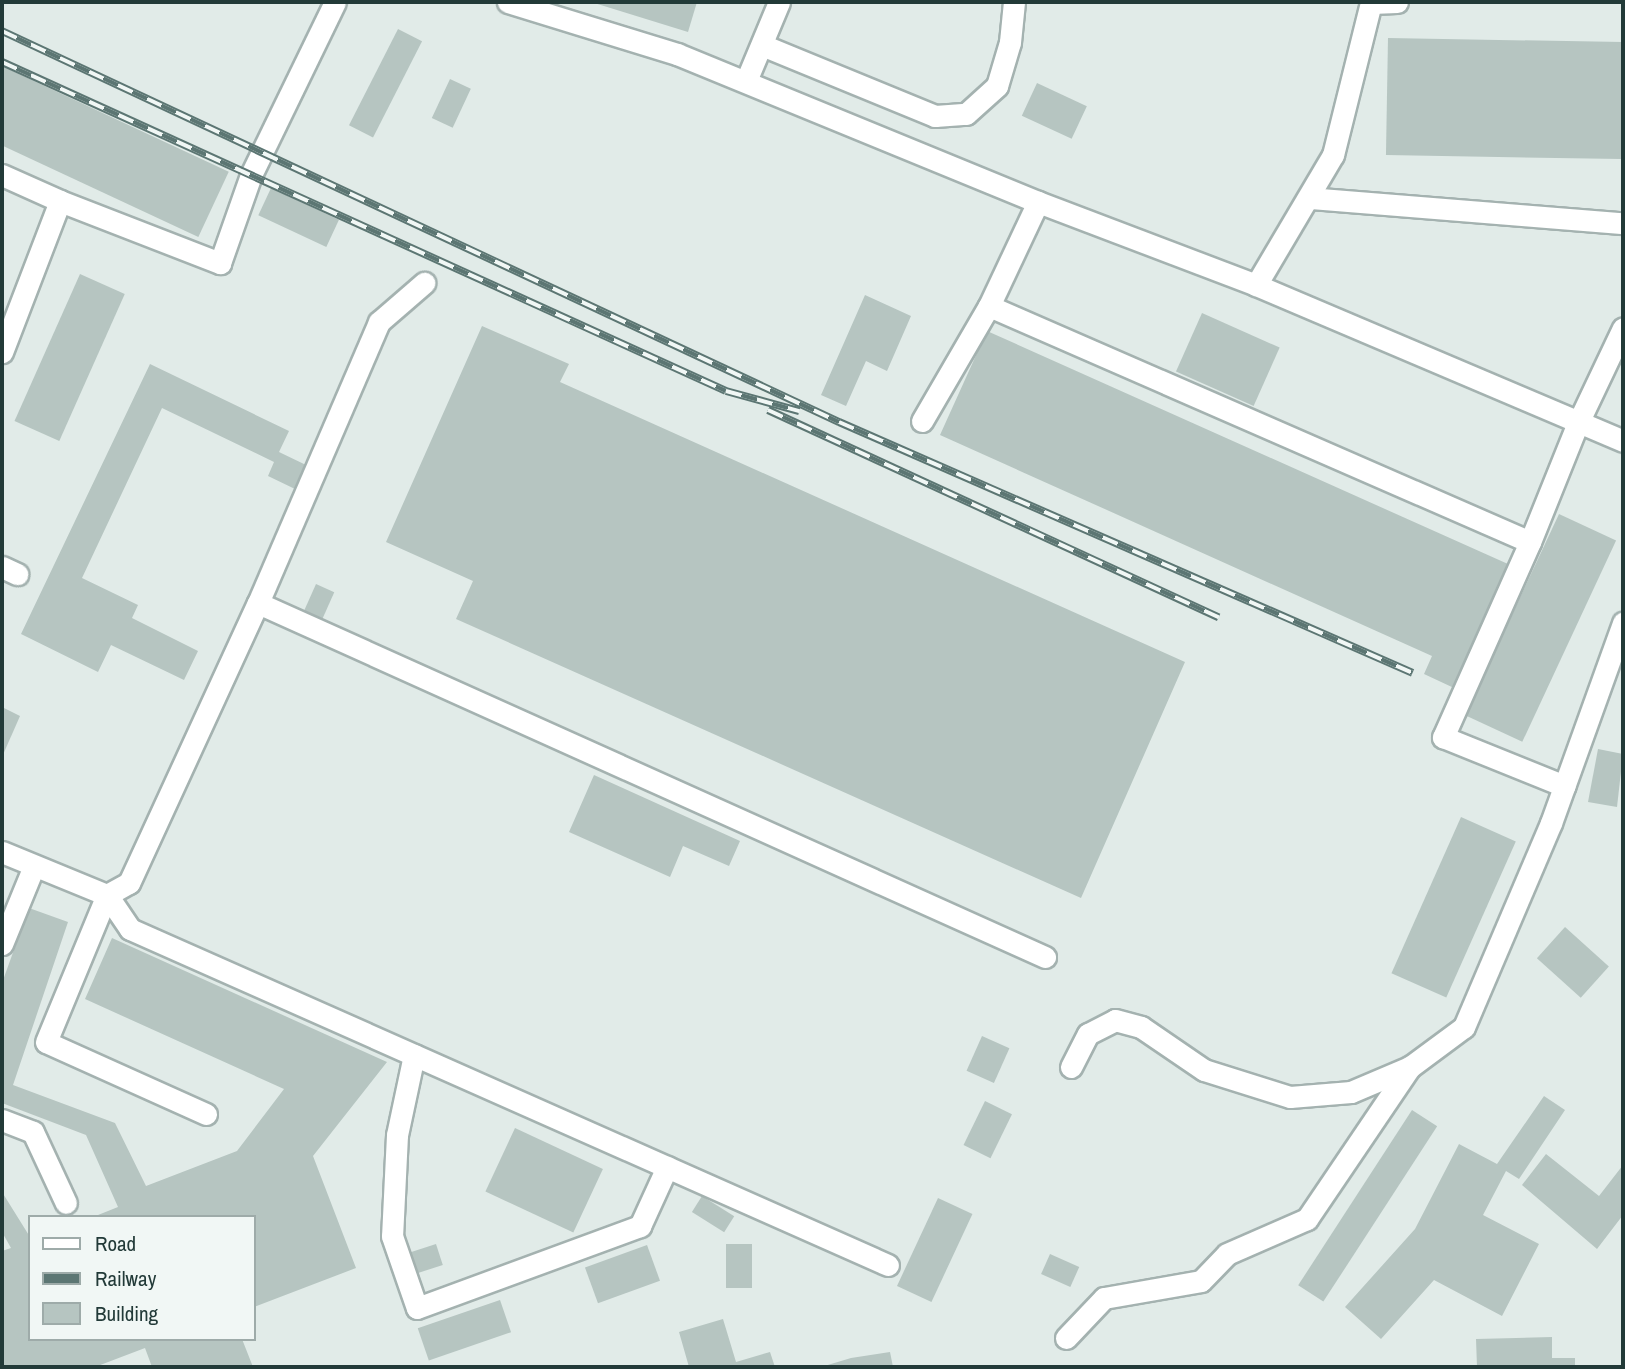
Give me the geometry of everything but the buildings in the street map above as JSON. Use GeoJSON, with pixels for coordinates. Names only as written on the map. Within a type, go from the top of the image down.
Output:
{"type":"FeatureCollection","features":[{"type":"Feature","properties":{"kind":"lane"},"geometry":{"type":"LineString","coordinates":[[2,175],[60,201],[220,263],[251,175],[335,2]]}},
{"type":"Feature","properties":{"kind":"lane"},"geometry":{"type":"LineString","coordinates":[[508,2],[677,54],[746,81],[1038,202],[1256,285],[1577,425],[1623,440]]}},
{"type":"Feature","properties":{"kind":"lane"},"geometry":{"type":"LineString","coordinates":[[746,81],[779,2]]}},
{"type":"Feature","properties":{"kind":"lane"},"geometry":{"type":"LineString","coordinates":[[762,45],[935,116],[966,114],[997,86],[1010,42],[1013,2]]}},
{"type":"Feature","properties":{"kind":"lane"},"geometry":{"type":"LineString","coordinates":[[1256,285],[1333,155],[1371,3],[1397,2]]}},
{"type":"Feature","properties":{"kind":"lane"},"geometry":{"type":"LineString","coordinates":[[1309,198],[1623,223]]}},
{"type":"Feature","properties":{"kind":"lane"},"geometry":{"type":"LineString","coordinates":[[2,352],[60,201]]}},
{"type":"Feature","properties":{"kind":"lane"},"geometry":{"type":"LineString","coordinates":[[922,421],[989,306],[1038,202]]}},
{"type":"Feature","properties":{"kind":"lane"},"geometry":{"type":"LineString","coordinates":[[206,1114],[46,1042],[107,895],[130,883],[258,603],[379,321],[424,283]]}},
{"type":"Feature","properties":{"kind":"lane"},"geometry":{"type":"LineString","coordinates":[[989,306],[1530,542]]}},
{"type":"Feature","properties":{"kind":"lane"},"geometry":{"type":"LineString","coordinates":[[1564,786],[1443,737],[1530,542],[1577,425],[1623,328]]}},
{"type":"Feature","properties":{"kind":"lane"},"geometry":{"type":"LineString","coordinates":[[258,603],[1045,957]]}},
{"type":"Feature","properties":{"kind":"lane"},"geometry":{"type":"LineString","coordinates":[[1071,1067],[1088,1034],[1115,1020],[1141,1027],[1204,1070],[1290,1097],[1351,1092],[1410,1067],[1464,1027],[1564,786],[1623,623]]}},
{"type":"Feature","properties":{"kind":"lane"},"geometry":{"type":"LineString","coordinates":[[2,852],[107,895],[130,929],[888,1265]]}},
{"type":"Feature","properties":{"kind":"lane"},"geometry":{"type":"LineString","coordinates":[[2,944],[34,866]]}},
{"type":"Feature","properties":{"kind":"lane"},"geometry":{"type":"LineString","coordinates":[[414,1055],[397,1135],[392,1236],[417,1308],[640,1226],[667,1167]]}},
{"type":"Feature","properties":{"kind":"lane"},"geometry":{"type":"LineString","coordinates":[[1066,1338],[1104,1298],[1201,1281],[1227,1254],[1307,1219],[1410,1067]]}},
{"type":"Feature","properties":{"kind":"lane"},"geometry":{"type":"LineString","coordinates":[[2,1120],[33,1132],[66,1203]]}},
{"type":"Feature","properties":{"kind":"railway"},"geometry":{"type":"LineString","coordinates":[[2,31],[839,422],[1413,673]]}},
{"type":"Feature","properties":{"kind":"railway"},"geometry":{"type":"LineString","coordinates":[[2,62],[726,391],[799,411]]}},
{"type":"Feature","properties":{"kind":"railway"},"geometry":{"type":"LineString","coordinates":[[768,410],[1219,617]]}}]}
